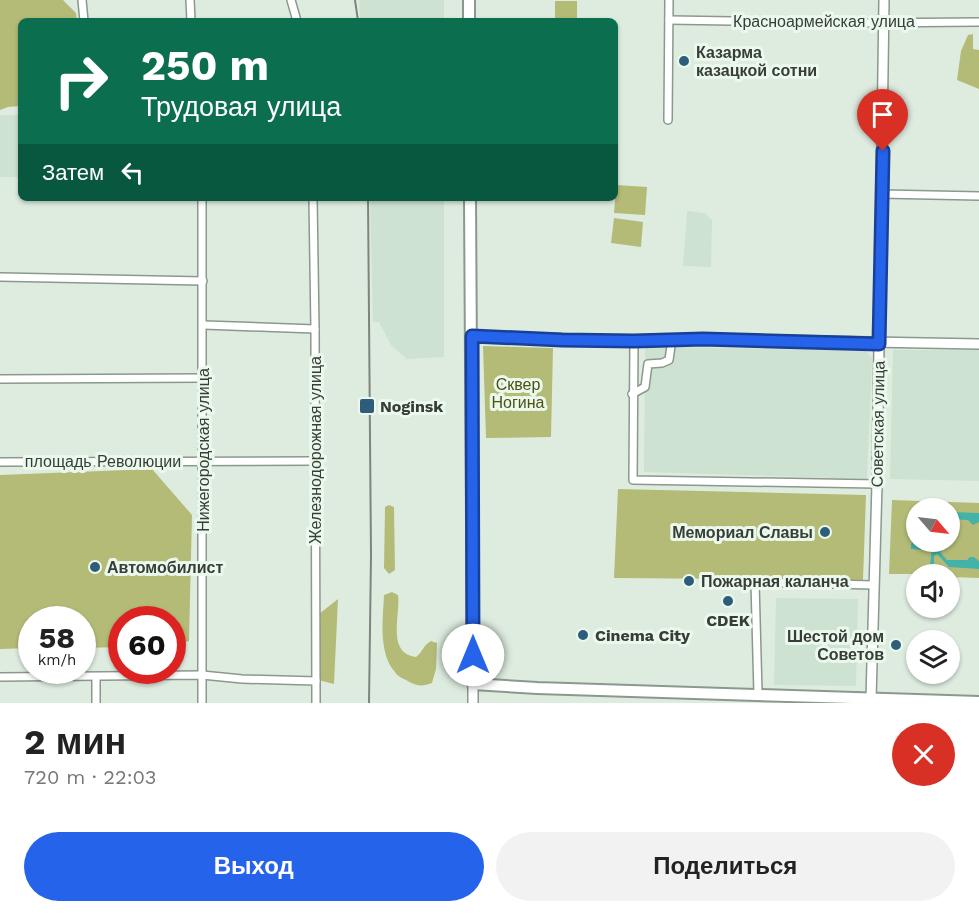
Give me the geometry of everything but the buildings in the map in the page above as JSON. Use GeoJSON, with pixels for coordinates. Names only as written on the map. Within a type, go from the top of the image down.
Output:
{"type":"FeatureCollection","features":[{"type":"Feature","properties":{"kind":"main road"},"geometry":{"type":"LineString","coordinates":[[469,0],[469,18]]}},
{"type":"Feature","properties":{"kind":"main road"},"geometry":{"type":"LineString","coordinates":[[470,201],[473,684],[758,694],[871,701],[979,702]]}},
{"type":"Feature","properties":{"kind":"street"},"geometry":{"type":"LineString","coordinates":[[82,0],[84,18]]}},
{"type":"Feature","properties":{"kind":"street"},"geometry":{"type":"LineString","coordinates":[[190,0],[191,18]]}},
{"type":"Feature","properties":{"kind":"street"},"geometry":{"type":"LineString","coordinates":[[291,0],[296,18]]}},
{"type":"Feature","properties":{"kind":"street"},"geometry":{"type":"LineString","coordinates":[[668,120],[669,0]]}},
{"type":"Feature","properties":{"kind":"street","name":"Советская улица"},"geometry":{"type":"LineString","coordinates":[[871,701],[877,484],[884,0]]}},
{"type":"Feature","properties":{"kind":"street","name":"Красноармейская улица"},"geometry":{"type":"LineString","coordinates":[[669,20],[979,22]]}},
{"type":"Feature","properties":{"kind":"street"},"geometry":{"type":"LineString","coordinates":[[882,194],[979,196]]}},
{"type":"Feature","properties":{"kind":"street","name":"Нижегородская улица"},"geometry":{"type":"LineString","coordinates":[[202,201],[204,325],[202,703]]}},
{"type":"Feature","properties":{"kind":"street","name":"Железнодорожная улица"},"geometry":{"type":"LineString","coordinates":[[313,201],[316,703]]}},
{"type":"Feature","properties":{"kind":"street"},"geometry":{"type":"LineString","coordinates":[[0,277],[203,281]]}},
{"type":"Feature","properties":{"kind":"street"},"geometry":{"type":"LineString","coordinates":[[204,325],[315,329]]}},
{"type":"Feature","properties":{"kind":"street"},"geometry":{"type":"LineString","coordinates":[[472,336],[634,341],[672,339],[979,344]]}},
{"type":"Feature","properties":{"kind":"street"},"geometry":{"type":"LineString","coordinates":[[632,394],[645,387],[648,364],[669,360],[672,339]]}},
{"type":"Feature","properties":{"kind":"street"},"geometry":{"type":"LineString","coordinates":[[634,341],[633,480],[877,484]]}},
{"type":"Feature","properties":{"kind":"street"},"geometry":{"type":"LineString","coordinates":[[0,379],[203,378]]}},
{"type":"Feature","properties":{"kind":"street","name":"площадь Революции"},"geometry":{"type":"LineString","coordinates":[[0,462],[315,461]]}},
{"type":"Feature","properties":{"kind":"street"},"geometry":{"type":"LineString","coordinates":[[758,694],[755,582],[873,585]]}},
{"type":"Feature","properties":{"kind":"street"},"geometry":{"type":"LineString","coordinates":[[96,677],[202,675],[242,679],[316,681]]}},
{"type":"Feature","properties":{"kind":"street"},"geometry":{"type":"LineString","coordinates":[[0,677],[18,677]]}},
{"type":"Feature","properties":{"kind":"street"},"geometry":{"type":"LineString","coordinates":[[96,684],[96,703]]}},
{"type":"Feature","properties":{"kind":"street"},"geometry":{"type":"LineString","coordinates":[[472,703],[473,684]]}},
{"type":"Feature","properties":{"kind":"shaded area"},"geometry":{"type":"Polygon","coordinates":[[[359,0],[444,0],[444,18],[360,18],[359,0]]]}},
{"type":"Feature","properties":{"kind":"shaded area"},"geometry":{"type":"Polygon","coordinates":[[[0,115],[18,115],[18,177],[0,177],[0,115]]]}},
{"type":"Feature","properties":{"kind":"shaded area"},"geometry":{"type":"Polygon","coordinates":[[[370,201],[444,201],[444,357],[407,359],[391,345],[379,322],[373,322],[370,201]]]}},
{"type":"Feature","properties":{"kind":"shaded area"},"geometry":{"type":"Polygon","coordinates":[[[687,211],[704,213],[712,220],[711,267],[683,266],[687,211]]]}},
{"type":"Feature","properties":{"kind":"shaded area"},"geometry":{"type":"Polygon","coordinates":[[[645,348],[866,351],[872,358],[867,479],[644,472],[645,348]]]}},
{"type":"Feature","properties":{"kind":"shaded area"},"geometry":{"type":"Polygon","coordinates":[[[893,350],[979,350],[979,481],[890,479],[893,350]]]}},
{"type":"Feature","properties":{"kind":"shaded area"},"geometry":{"type":"Polygon","coordinates":[[[776,598],[858,599],[856,686],[774,685],[776,598]]]}},
{"type":"Feature","properties":{"kind":"green space"},"geometry":{"type":"Polygon","coordinates":[[[0,0],[63,0],[76,13],[77,18],[18,18],[18,106],[0,110],[0,0]]]}},
{"type":"Feature","properties":{"kind":"green space"},"geometry":{"type":"Polygon","coordinates":[[[555,1],[577,1],[577,18],[555,18],[555,1]]]}},
{"type":"Feature","properties":{"kind":"green space"},"geometry":{"type":"Polygon","coordinates":[[[973,34],[973,49],[979,50],[979,89],[957,80],[961,51],[968,35],[973,34]]]}},
{"type":"Feature","properties":{"kind":"green space"},"geometry":{"type":"Polygon","coordinates":[[[618,185],[647,187],[645,215],[614,213],[615,201],[618,201],[618,185]]]}},
{"type":"Feature","properties":{"kind":"green space"},"geometry":{"type":"Polygon","coordinates":[[[614,218],[643,222],[641,247],[611,243],[614,218]]]}},
{"type":"Feature","properties":{"kind":"green space","name":"Сквер Ногина"},"geometry":{"type":"Polygon","coordinates":[[[483,346],[553,348],[551,437],[486,438],[483,346]]]}},
{"type":"Feature","properties":{"kind":"green space","name":"Автомобилист"},"geometry":{"type":"Polygon","coordinates":[[[152,469],[192,515],[189,641],[186,642],[186,606],[108,606],[108,647],[96,648],[96,606],[18,606],[18,648],[0,649],[0,475],[152,469]]]}},
{"type":"Feature","properties":{"kind":"green space"},"geometry":{"type":"Polygon","coordinates":[[[618,489],[866,495],[863,580],[614,578],[618,489]]]}},
{"type":"Feature","properties":{"kind":"green space"},"geometry":{"type":"Polygon","coordinates":[[[892,500],[906,500],[906,552],[960,552],[960,502],[979,503],[979,578],[960,577],[960,564],[906,564],[906,574],[889,574],[892,500]]]}},
{"type":"Feature","properties":{"kind":"green space"},"geometry":{"type":"Polygon","coordinates":[[[389,505],[394,507],[395,570],[389,574],[384,568],[385,507],[389,505]]]}},
{"type":"Feature","properties":{"kind":"green space"},"geometry":{"type":"Polygon","coordinates":[[[392,592],[398,595],[397,632],[401,648],[407,654],[416,657],[431,641],[437,643],[436,669],[432,683],[412,684],[397,675],[386,655],[383,624],[384,595],[392,592]]]}},
{"type":"Feature","properties":{"kind":"green space"},"geometry":{"type":"Polygon","coordinates":[[[338,599],[334,684],[318,680],[319,614],[338,599]]]}},
{"type":"Feature","properties":{"kind":"water"},"geometry":{"type":"Polygon","coordinates":[[[960,512],[979,513],[979,522],[973,525],[968,520],[960,520],[960,512]]]}},
{"type":"Feature","properties":{"kind":"water"},"geometry":{"type":"Polygon","coordinates":[[[932,552],[940,552],[947,560],[967,560],[974,557],[979,561],[979,569],[960,568],[960,564],[946,564],[937,554],[934,556],[934,564],[930,564],[932,552]]]}},
{"type":"Feature","properties":{"kind":"railway"},"geometry":{"type":"LineString","coordinates":[[355,0],[358,18]]}},
{"type":"Feature","properties":{"kind":"railway"},"geometry":{"type":"LineString","coordinates":[[368,201],[371,555],[369,703]]}},
{"type":"Feature","properties":{"kind":"place","name":"Казарма казацкой сотни"},"geometry":{"type":"Point","coordinates":[684,61]}},
{"type":"Feature","properties":{"kind":"place","name":"Noginsk"},"geometry":{"type":"Point","coordinates":[367,406]}},
{"type":"Feature","properties":{"kind":"place","name":"Мемориал Славы"},"geometry":{"type":"Point","coordinates":[825,532]}},
{"type":"Feature","properties":{"kind":"place","name":"Автомобилист"},"geometry":{"type":"Point","coordinates":[95,567]}},
{"type":"Feature","properties":{"kind":"place","name":"Пожарная каланча"},"geometry":{"type":"Point","coordinates":[689,581]}},
{"type":"Feature","properties":{"kind":"place","name":"CDEK"},"geometry":{"type":"Point","coordinates":[728,601]}},
{"type":"Feature","properties":{"kind":"place","name":"Cinema City"},"geometry":{"type":"Point","coordinates":[583,635]}},
{"type":"Feature","properties":{"kind":"place","name":"Шестой дом Советов"},"geometry":{"type":"Point","coordinates":[896,645]}},
{"type":"Feature","properties":{"kind":"route"},"geometry":{"type":"LineString","coordinates":[[473,655],[472,336],[562,340],[703,339],[879,344],[883,151]]}}]}
